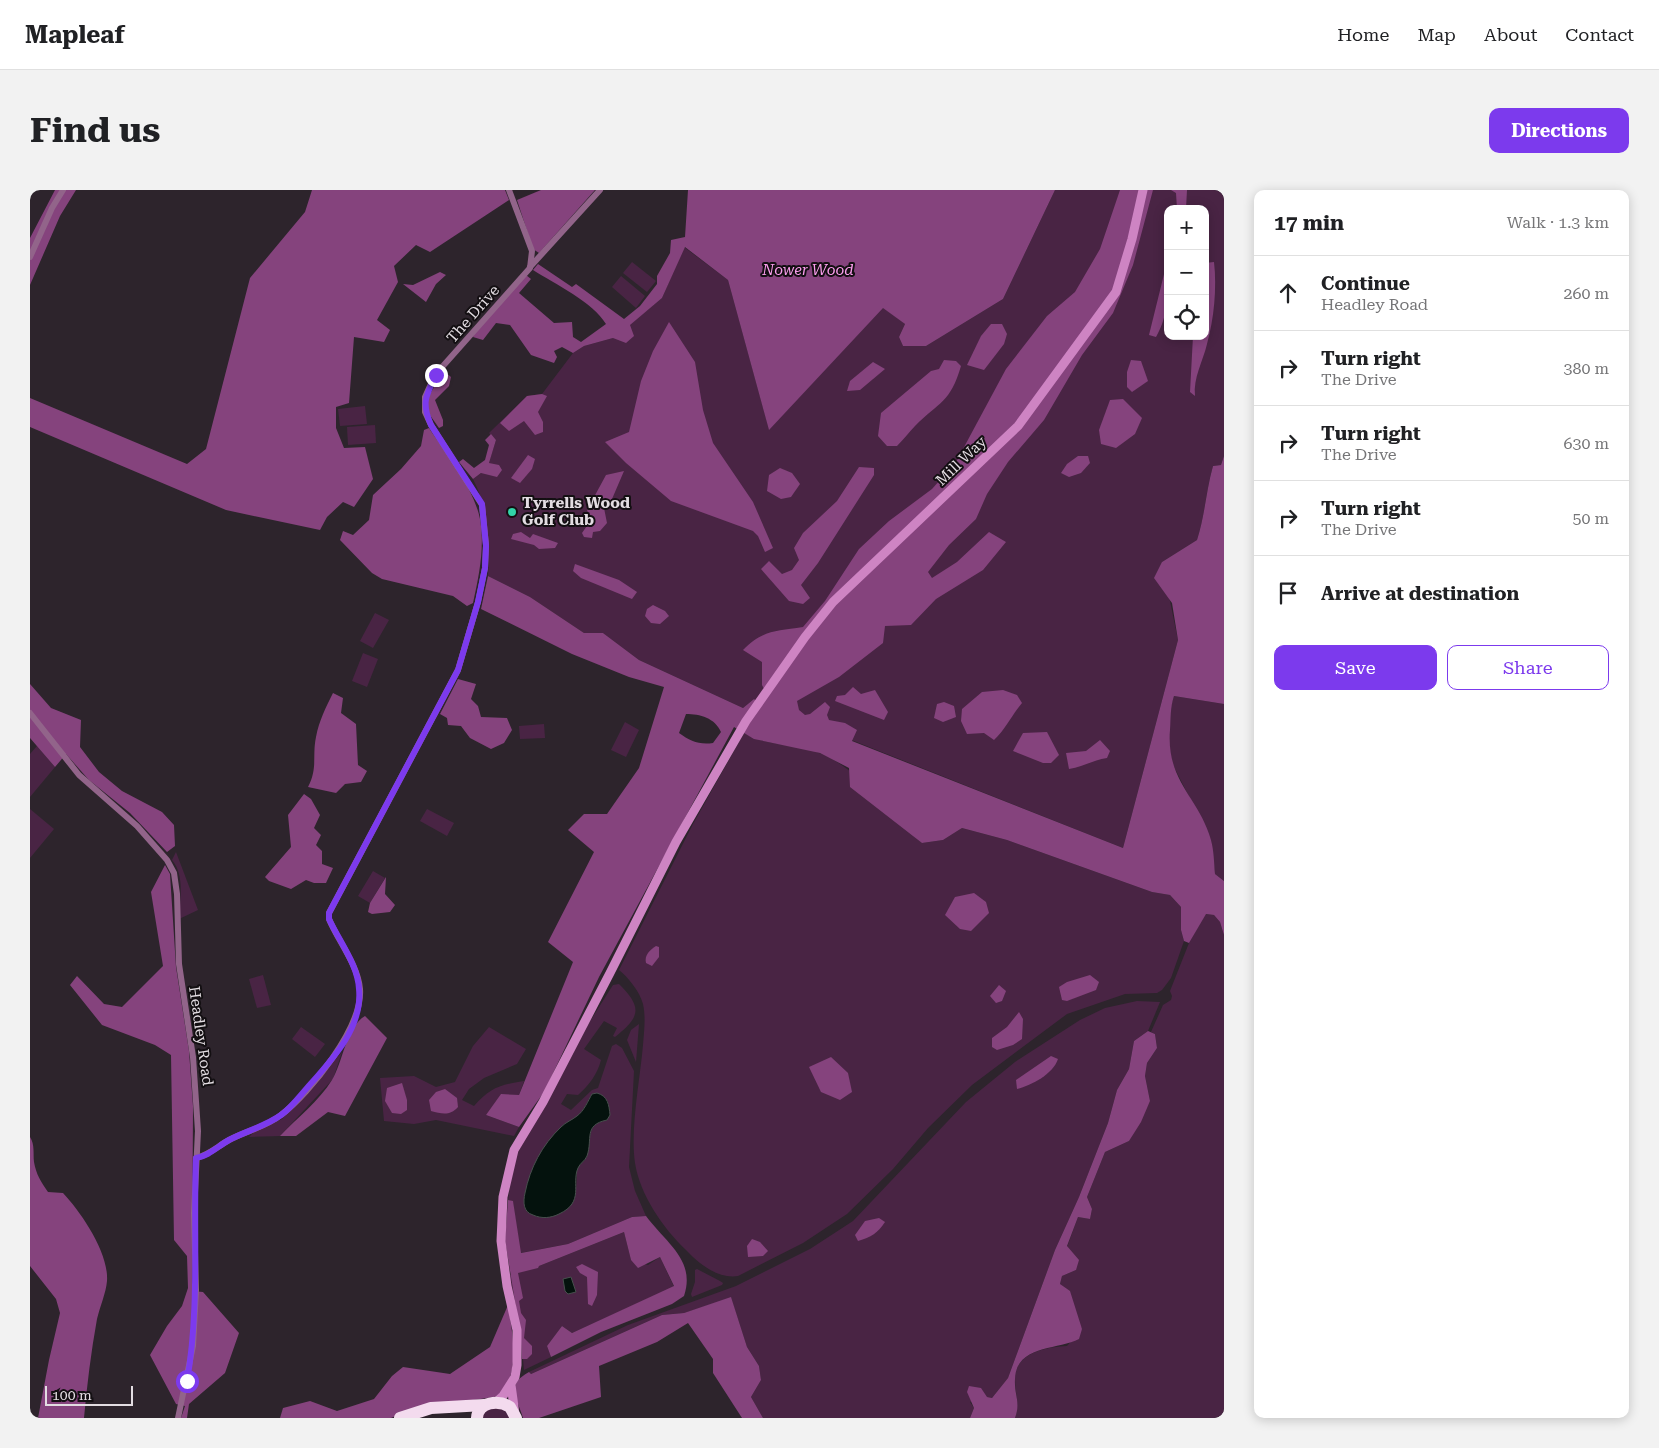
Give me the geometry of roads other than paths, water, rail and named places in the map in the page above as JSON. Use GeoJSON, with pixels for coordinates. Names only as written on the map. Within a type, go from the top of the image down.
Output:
{"type":"FeatureCollection","features":[{"type":"Feature","properties":{"kind":"highway"},"geometry":{"type":"LineString","coordinates":[[455,1407],[476,1418],[479,1409],[490,1404]]}},
{"type":"Feature","properties":{"kind":"highway"},"geometry":{"type":"LineString","coordinates":[[400,1418],[431,1408],[490,1404],[510,1407],[516,1416]]}},
{"type":"Feature","properties":{"kind":"main road","name":"Mill Way"},"geometry":{"type":"LineString","coordinates":[[511,1385],[515,1377],[517,1365],[517,1330],[502,1258],[501,1216],[507,1177],[514,1150],[543,1102],[676,842],[746,721],[805,637],[833,602],[1018,426],[1116,292],[1132,239],[1143,190]]}},
{"type":"Feature","properties":{"kind":"main road"},"geometry":{"type":"LineString","coordinates":[[490,1404],[503,1396],[511,1385]]}},
{"type":"Feature","properties":{"kind":"main road"},"geometry":{"type":"LineString","coordinates":[[511,1385],[516,1416]]}},
{"type":"Feature","properties":{"kind":"street"},"geometry":{"type":"LineString","coordinates":[[30,257],[52,208],[63,190]]}},
{"type":"Feature","properties":{"kind":"street"},"geometry":{"type":"LineString","coordinates":[[509,190],[532,251],[530,268]]}},
{"type":"Feature","properties":{"kind":"street"},"geometry":{"type":"LineString","coordinates":[[530,268],[600,190]]}},
{"type":"Feature","properties":{"kind":"street","name":"The Drive"},"geometry":{"type":"LineString","coordinates":[[196,1158],[205,1156],[224,1143],[282,1114],[325,1068],[344,1042],[354,1020],[359,1002],[360,988],[354,970],[329,919],[329,913],[458,670],[478,602],[485,568],[486,546],[482,504],[431,425],[425,412],[425,397],[436,375],[530,268]]}},
{"type":"Feature","properties":{"kind":"street","name":"Headley Road"},"geometry":{"type":"LineString","coordinates":[[30,713],[79,775],[136,826],[167,860],[174,873],[177,894],[179,964],[197,1097],[194,1213],[196,1290],[193,1346],[178,1418]]}},
{"type":"Feature","properties":{"kind":"place","name":"Tyrrells Wood Golf Club"},"geometry":{"type":"Point","coordinates":[512,512]}},
{"type":"Feature","properties":{"kind":"park label","name":"Nower Wood"},"geometry":{"type":"Point","coordinates":[808,270]}}]}
